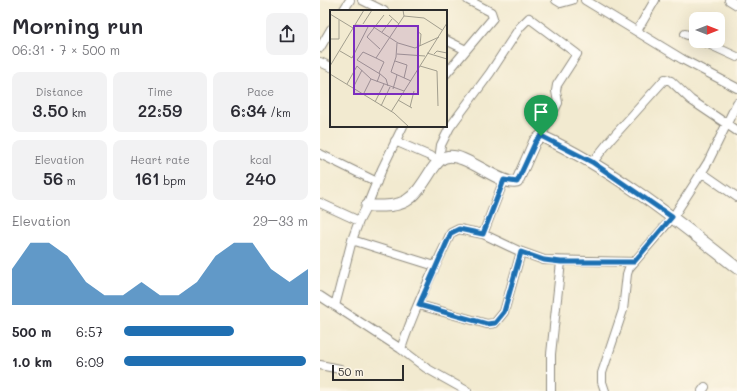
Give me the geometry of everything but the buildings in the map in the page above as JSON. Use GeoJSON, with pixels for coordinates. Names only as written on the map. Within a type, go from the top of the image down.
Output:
{"type":"FeatureCollection","features":[{"type":"Feature","properties":{"kind":"street"},"geometry":{"type":"LineString","coordinates":[[344,10],[350,0]]}},
{"type":"Feature","properties":{"kind":"street"},"geometry":{"type":"LineString","coordinates":[[362,0],[382,10]]}},
{"type":"Feature","properties":{"kind":"street"},"geometry":{"type":"LineString","coordinates":[[447,73],[493,18],[491,12],[468,0]]}},
{"type":"Feature","properties":{"kind":"street"},"geometry":{"type":"LineString","coordinates":[[556,0],[561,3],[572,0]]}},
{"type":"Feature","properties":{"kind":"street"},"geometry":{"type":"LineString","coordinates":[[585,0],[700,69],[737,88]]}},
{"type":"Feature","properties":{"kind":"street"},"geometry":{"type":"LineString","coordinates":[[637,31],[655,0]]}},
{"type":"Feature","properties":{"kind":"street"},"geometry":{"type":"LineString","coordinates":[[729,0],[737,5]]}},
{"type":"Feature","properties":{"kind":"street"},"geometry":{"type":"LineString","coordinates":[[367,206],[396,205],[412,199],[438,160],[441,146],[450,127],[490,73],[516,32],[529,18],[578,54],[557,85],[556,91],[558,103],[541,136],[536,141],[517,182],[504,180],[453,156],[438,160],[395,141]]}},
{"type":"Feature","properties":{"kind":"street"},"geometry":{"type":"LineString","coordinates":[[320,48],[330,31]]}},
{"type":"Feature","properties":{"kind":"street"},"geometry":{"type":"LineString","coordinates":[[685,34],[689,35]]}},
{"type":"Feature","properties":{"kind":"street"},"geometry":{"type":"LineString","coordinates":[[447,40],[466,50]]}},
{"type":"Feature","properties":{"kind":"street"},"geometry":{"type":"LineString","coordinates":[[717,48],[737,57]]}},
{"type":"Feature","properties":{"kind":"street"},"geometry":{"type":"LineString","coordinates":[[320,62],[330,67]]}},
{"type":"Feature","properties":{"kind":"street"},"geometry":{"type":"LineString","coordinates":[[592,162],[665,79],[669,80],[691,100],[737,131]]}},
{"type":"Feature","properties":{"kind":"street"},"geometry":{"type":"LineString","coordinates":[[604,391],[602,373],[623,310],[627,274],[634,262],[672,217],[702,172],[737,103]]}},
{"type":"Feature","properties":{"kind":"street"},"geometry":{"type":"LineString","coordinates":[[335,306],[352,240],[359,221],[402,127]]}},
{"type":"Feature","properties":{"kind":"street"},"geometry":{"type":"LineString","coordinates":[[541,136],[592,162],[672,217],[737,268]]}},
{"type":"Feature","properties":{"kind":"street"},"geometry":{"type":"LineString","coordinates":[[320,154],[377,182]]}},
{"type":"Feature","properties":{"kind":"street"},"geometry":{"type":"LineString","coordinates":[[702,172],[737,197]]}},
{"type":"Feature","properties":{"kind":"street"},"geometry":{"type":"LineString","coordinates":[[483,234],[504,180]]}},
{"type":"Feature","properties":{"kind":"street"},"geometry":{"type":"LineString","coordinates":[[320,203],[359,221]]}},
{"type":"Feature","properties":{"kind":"street"},"geometry":{"type":"LineString","coordinates":[[401,349],[436,266],[453,231],[459,229],[483,234],[521,252],[544,260],[561,262],[634,262]]}},
{"type":"Feature","properties":{"kind":"street"},"geometry":{"type":"LineString","coordinates":[[352,240],[436,266]]}},
{"type":"Feature","properties":{"kind":"street"},"geometry":{"type":"LineString","coordinates":[[419,305],[487,324],[495,323],[504,312],[521,252]]}},
{"type":"Feature","properties":{"kind":"street"},"geometry":{"type":"LineString","coordinates":[[551,391],[551,354],[561,262]]}},
{"type":"Feature","properties":{"kind":"street"},"geometry":{"type":"LineString","coordinates":[[320,296],[401,349],[426,368],[466,391]]}},
{"type":"Feature","properties":{"kind":"street"},"geometry":{"type":"LineString","coordinates":[[320,365],[340,369]]}},
{"type":"Feature","properties":{"kind":"route"},"geometry":{"type":"LineString","coordinates":[[541,136],[592,162],[672,217],[634,262],[561,262],[544,260],[521,252],[504,312],[499,321],[495,323],[487,324],[419,305],[451,233],[459,229],[483,234],[504,180],[513,183],[517,182],[538,137],[541,136]]}}]}
